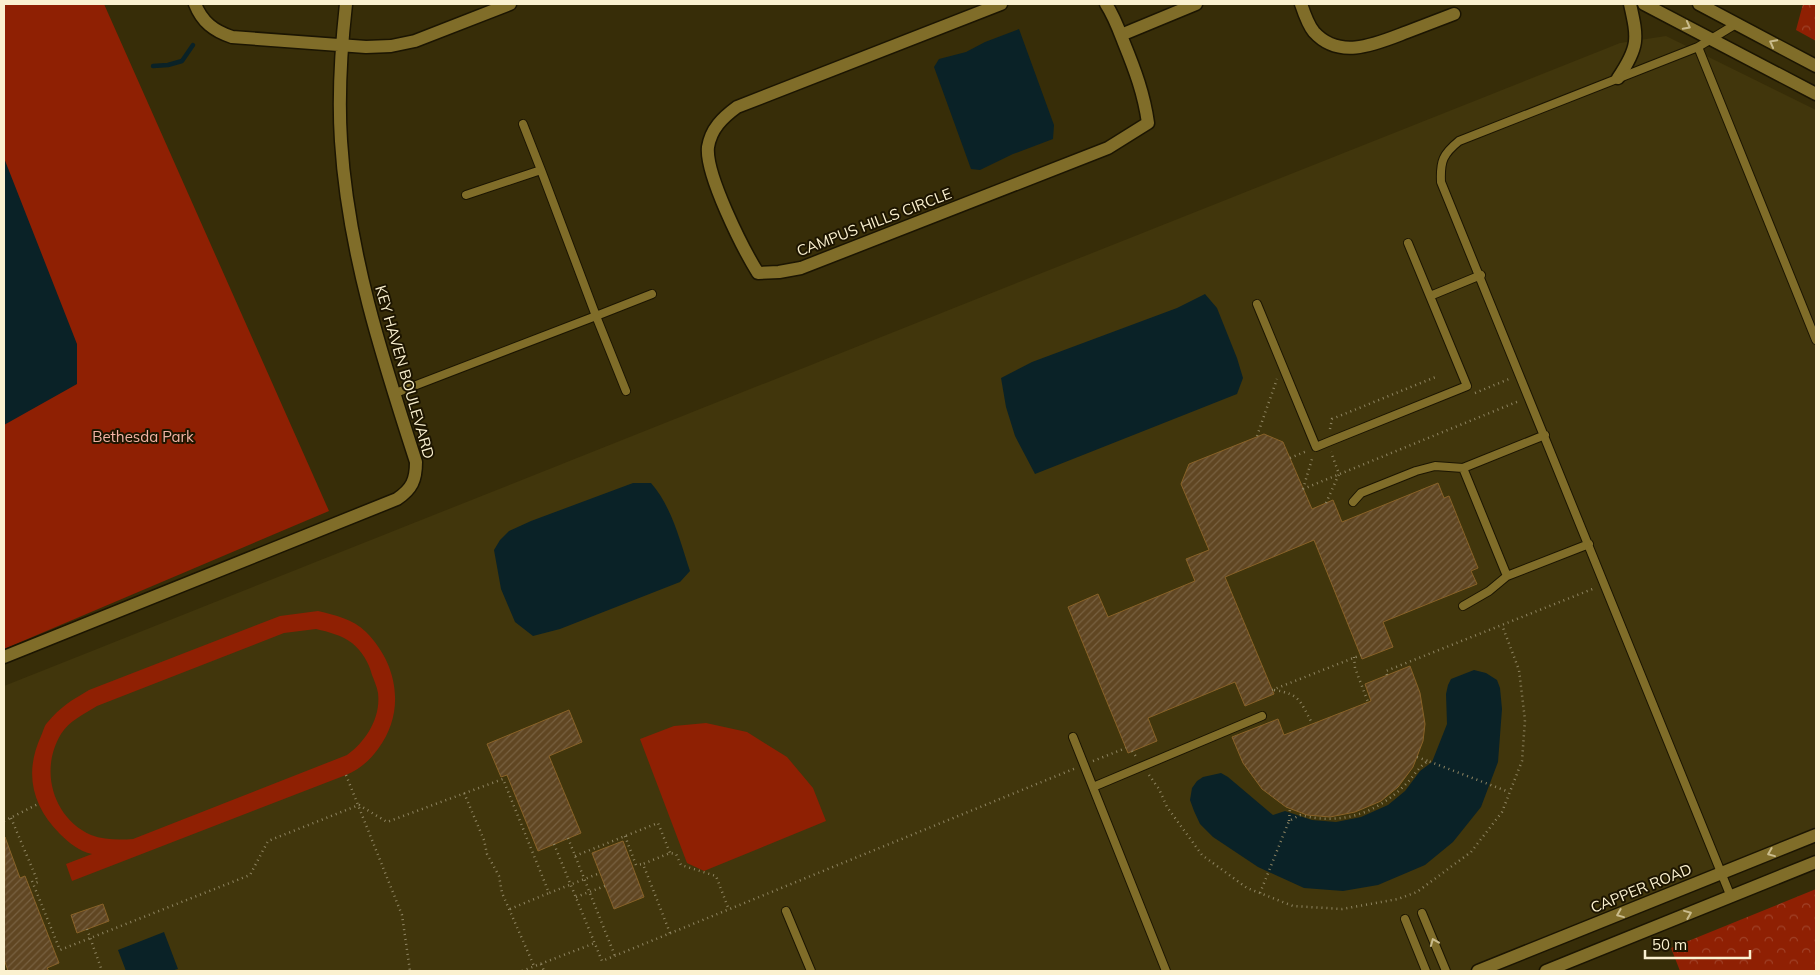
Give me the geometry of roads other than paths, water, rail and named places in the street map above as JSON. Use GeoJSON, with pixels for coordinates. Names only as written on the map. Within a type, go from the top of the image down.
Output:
{"type":"FeatureCollection","features":[{"type":"Feature","properties":{"kind":"street"},"geometry":{"type":"LineString","coordinates":[[194,4],[206,23],[218,32],[232,37],[366,47],[391,46],[415,41],[510,4]]}},
{"type":"Feature","properties":{"kind":"street","name":"KEY HAVEN BOULEVARD"},"geometry":{"type":"LineString","coordinates":[[4,658],[397,500],[407,493],[413,484],[416,474],[416,462],[370,317],[346,196],[341,139],[346,4]]}},
{"type":"Feature","properties":{"kind":"street","name":"CAMPUS HILLS CIRCLE"},"geometry":{"type":"LineString","coordinates":[[1001,4],[737,108],[723,117],[713,132],[708,148],[710,168],[736,233],[758,273],[800,268],[1108,148],[1148,123],[1140,81],[1106,4]]}},
{"type":"Feature","properties":{"kind":"street"},"geometry":{"type":"LineString","coordinates":[[1121,35],[1196,4]]}},
{"type":"Feature","properties":{"kind":"street"},"geometry":{"type":"LineString","coordinates":[[1301,4],[1314,31],[1326,41],[1340,46],[1355,48],[1372,46],[1454,14]]}},
{"type":"Feature","properties":{"kind":"street"},"geometry":{"type":"LineString","coordinates":[[1618,78],[1632,56],[1636,32],[1630,4]]}},
{"type":"Feature","properties":{"kind":"street"},"geometry":{"type":"LineString","coordinates":[[1644,4],[1816,94]]}},
{"type":"Feature","properties":{"kind":"street"},"geometry":{"type":"LineString","coordinates":[[1699,4],[1816,66]]}},
{"type":"Feature","properties":{"kind":"street","name":"CAPPER ROAD"},"geometry":{"type":"LineString","coordinates":[[1478,971],[1816,835]]}},
{"type":"Feature","properties":{"kind":"street"},"geometry":{"type":"LineString","coordinates":[[1546,971],[1816,862]]}},
{"type":"Feature","properties":{"kind":"lane"},"geometry":{"type":"LineString","coordinates":[[1731,897],[1441,182],[1440,165],[1447,150],[1459,141],[1698,46],[1736,24]]}},
{"type":"Feature","properties":{"kind":"lane"},"geometry":{"type":"LineString","coordinates":[[1698,46],[1816,340]]}},
{"type":"Feature","properties":{"kind":"lane"},"geometry":{"type":"LineString","coordinates":[[523,124],[626,391]]}},
{"type":"Feature","properties":{"kind":"lane"},"geometry":{"type":"LineString","coordinates":[[466,195],[540,170]]}},
{"type":"Feature","properties":{"kind":"lane"},"geometry":{"type":"LineString","coordinates":[[1257,304],[1316,447],[1467,386],[1408,243]]}},
{"type":"Feature","properties":{"kind":"lane"},"geometry":{"type":"LineString","coordinates":[[1430,296],[1480,275]]}},
{"type":"Feature","properties":{"kind":"lane"},"geometry":{"type":"LineString","coordinates":[[393,394],[652,294]]}},
{"type":"Feature","properties":{"kind":"lane"},"geometry":{"type":"LineString","coordinates":[[1353,502],[1361,493],[1416,471],[1435,466],[1463,468],[1545,435]]}},
{"type":"Feature","properties":{"kind":"lane"},"geometry":{"type":"LineString","coordinates":[[1463,468],[1507,576]]}},
{"type":"Feature","properties":{"kind":"lane"},"geometry":{"type":"LineString","coordinates":[[1463,606],[1489,591],[1507,576],[1589,544]]}},
{"type":"Feature","properties":{"kind":"lane"},"geometry":{"type":"LineString","coordinates":[[1093,787],[1262,716]]}},
{"type":"Feature","properties":{"kind":"lane"},"geometry":{"type":"LineString","coordinates":[[1073,737],[1166,971]]}},
{"type":"Feature","properties":{"kind":"lane"},"geometry":{"type":"LineString","coordinates":[[786,911],[811,971]]}},
{"type":"Feature","properties":{"kind":"lane"},"geometry":{"type":"LineString","coordinates":[[1422,913],[1446,971]]}},
{"type":"Feature","properties":{"kind":"lane"},"geometry":{"type":"LineString","coordinates":[[1406,918],[1426,971]]}},
{"type":"Feature","properties":{"kind":"water"},"geometry":{"type":"Polygon","coordinates":[[[1019,29],[1054,125],[1053,139],[1013,154],[980,170],[971,169],[934,67],[939,59],[966,52],[985,42],[1019,29]]]}},
{"type":"Feature","properties":{"kind":"water"},"geometry":{"type":"Polygon","coordinates":[[[4,158],[77,344],[77,384],[4,425],[4,158]]]}},
{"type":"Feature","properties":{"kind":"water"},"geometry":{"type":"Polygon","coordinates":[[[1205,294],[1217,308],[1237,358],[1243,378],[1237,394],[1035,474],[1015,436],[1006,407],[1001,378],[1032,362],[1177,308],[1205,294]]]}},
{"type":"Feature","properties":{"kind":"water"},"geometry":{"type":"Polygon","coordinates":[[[633,483],[651,483],[658,492],[675,525],[690,571],[680,582],[560,629],[533,636],[515,622],[501,589],[494,550],[500,540],[509,531],[531,521],[633,483]]]}},
{"type":"Feature","properties":{"kind":"water"},"geometry":{"type":"Polygon","coordinates":[[[1474,670],[1486,673],[1497,680],[1500,688],[1502,709],[1498,762],[1481,807],[1453,842],[1425,865],[1378,885],[1343,891],[1304,888],[1258,867],[1213,837],[1200,824],[1190,800],[1192,788],[1203,777],[1221,773],[1273,815],[1285,811],[1312,820],[1336,822],[1361,817],[1388,805],[1405,791],[1420,771],[1432,762],[1447,724],[1446,694],[1451,679],[1474,670]]]}},
{"type":"Feature","properties":{"kind":"water"},"geometry":{"type":"Polygon","coordinates":[[[164,932],[178,969],[171,971],[126,971],[118,950],[164,932]]]}},
{"type":"Feature","properties":{"kind":"waterway"},"geometry":{"type":"LineString","coordinates":[[153,66],[168,65],[182,61],[193,45]]}},
{"type":"Feature","properties":{"kind":"park label","name":"Bethesda Park"},"geometry":{"type":"Point","coordinates":[143,436]}}]}
